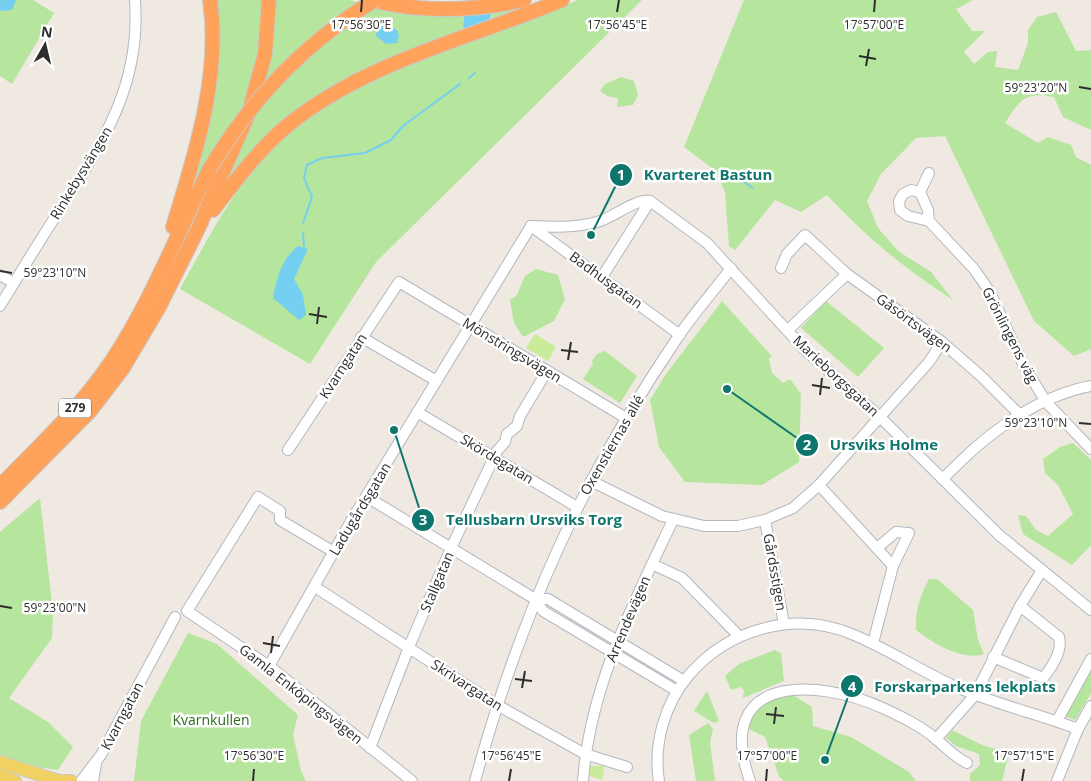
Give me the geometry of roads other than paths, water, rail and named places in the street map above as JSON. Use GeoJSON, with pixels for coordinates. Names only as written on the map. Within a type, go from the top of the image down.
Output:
{"type":"FeatureCollection","features":[{"type":"Feature","properties":{"kind":"highway"},"geometry":{"type":"LineString","coordinates":[[156,280],[193,157],[206,103],[211,58],[210,0]]}},
{"type":"Feature","properties":{"kind":"highway"},"geometry":{"type":"LineString","coordinates":[[198,229],[248,116],[259,81],[265,54],[269,0]]}},
{"type":"Feature","properties":{"kind":"highway"},"geometry":{"type":"LineString","coordinates":[[373,0],[432,9],[481,7],[524,0]]}},
{"type":"Feature","properties":{"kind":"highway","name":"279"},"geometry":{"type":"LineString","coordinates":[[0,486],[64,421],[93,387],[111,361],[156,280],[210,170],[246,114],[288,66],[327,32],[373,0]]}},
{"type":"Feature","properties":{"kind":"highway"},"geometry":{"type":"LineString","coordinates":[[198,229],[244,170],[272,140],[307,111],[366,76],[410,57],[562,0]]}},
{"type":"Feature","properties":{"kind":"highway","name":"279"},"geometry":{"type":"LineString","coordinates":[[0,502],[85,416],[123,368],[158,309],[198,229]]}},
{"type":"Feature","properties":{"kind":"main road"},"geometry":{"type":"LineString","coordinates":[[0,762],[59,781],[71,781]]}},
{"type":"Feature","properties":{"kind":"main road"},"geometry":{"type":"LineString","coordinates":[[0,775],[15,781]]}},
{"type":"Feature","properties":{"kind":"street","name":"Rinkebysvängen"},"geometry":{"type":"LineString","coordinates":[[0,306],[108,132],[128,81],[135,46],[135,0]]}},
{"type":"Feature","properties":{"kind":"street"},"geometry":{"type":"LineString","coordinates":[[929,173],[920,192],[911,190],[902,194],[899,201],[900,210],[908,216],[929,221]]}},
{"type":"Feature","properties":{"kind":"street","name":"Grönlingens väg"},"geometry":{"type":"LineString","coordinates":[[920,192],[928,210],[929,221],[974,269],[990,292],[1023,364],[1046,402],[1091,449]]}},
{"type":"Feature","properties":{"kind":"street"},"geometry":{"type":"LineString","coordinates":[[531,226],[569,227],[598,222],[632,206],[650,201]]}},
{"type":"Feature","properties":{"kind":"street"},"geometry":{"type":"LineString","coordinates":[[602,278],[650,201]]}},
{"type":"Feature","properties":{"kind":"street","name":"Marieborgsgatan"},"geometry":{"type":"LineString","coordinates":[[650,201],[707,243],[805,350],[879,416],[999,535],[1091,610]]}},
{"type":"Feature","properties":{"kind":"street","name":"Badhusgatan"},"geometry":{"type":"LineString","coordinates":[[531,226],[680,335]]}},
{"type":"Feature","properties":{"kind":"street","name":"Ladugårdsgatan"},"geometry":{"type":"LineString","coordinates":[[269,666],[435,380],[531,226]]}},
{"type":"Feature","properties":{"kind":"street","name":"Gåsörtsvägen"},"geometry":{"type":"LineString","coordinates":[[781,268],[787,254],[805,235],[847,274],[942,342],[982,377],[1020,415]]}},
{"type":"Feature","properties":{"kind":"street","name":"Oxenstiernas allé"},"geometry":{"type":"LineString","coordinates":[[475,781],[497,705],[535,599],[577,507],[626,418],[680,335],[731,268]]}},
{"type":"Feature","properties":{"kind":"street"},"geometry":{"type":"LineString","coordinates":[[788,330],[847,274]]}},
{"type":"Feature","properties":{"kind":"street"},"geometry":{"type":"LineString","coordinates":[[0,275],[14,284]]}},
{"type":"Feature","properties":{"kind":"street","name":"Mönstringsvägen"},"geometry":{"type":"LineString","coordinates":[[399,282],[626,418]]}},
{"type":"Feature","properties":{"kind":"street","name":"Kvarngatan"},"geometry":{"type":"LineString","coordinates":[[288,450],[399,282]]}},
{"type":"Feature","properties":{"kind":"street"},"geometry":{"type":"LineString","coordinates":[[362,337],[435,380]]}},
{"type":"Feature","properties":{"kind":"street"},"geometry":{"type":"LineString","coordinates":[[591,481],[673,520],[704,526],[738,526],[765,520],[793,508],[819,485],[929,362],[942,342]]}},
{"type":"Feature","properties":{"kind":"street","name":"Stallgatan"},"geometry":{"type":"LineString","coordinates":[[370,748],[408,647],[451,548],[507,434],[517,426],[520,416],[547,371]]}},
{"type":"Feature","properties":{"kind":"street"},"geometry":{"type":"LineString","coordinates":[[942,479],[982,442],[1020,415],[1046,402],[1091,386]]}},
{"type":"Feature","properties":{"kind":"street","name":"Skördegatan"},"geometry":{"type":"LineString","coordinates":[[417,412],[577,507]]}},
{"type":"Feature","properties":{"kind":"street"},"geometry":{"type":"LineString","coordinates":[[819,485],[893,566]]}},
{"type":"Feature","properties":{"kind":"street"},"geometry":{"type":"LineString","coordinates":[[367,497],[535,599],[543,611],[677,691]]}},
{"type":"Feature","properties":{"kind":"street","name":"Gamla Enköpingsvägen"},"geometry":{"type":"LineString","coordinates":[[334,552],[280,520],[280,511],[258,498],[187,611],[269,666],[412,781]]}},
{"type":"Feature","properties":{"kind":"street","name":"Arrendevägen"},"geometry":{"type":"LineString","coordinates":[[583,781],[585,754],[612,652],[673,520]]}},
{"type":"Feature","properties":{"kind":"street","name":"Gårdsstigen"},"geometry":{"type":"LineString","coordinates":[[765,520],[784,624]]}},
{"type":"Feature","properties":{"kind":"street"},"geometry":{"type":"LineString","coordinates":[[873,643],[893,566],[909,533],[896,532],[877,548]]}},
{"type":"Feature","properties":{"kind":"street"},"geometry":{"type":"LineString","coordinates":[[652,564],[682,578],[738,635]]}},
{"type":"Feature","properties":{"kind":"street"},"geometry":{"type":"LineString","coordinates":[[936,739],[975,695],[1020,606],[1042,570]]}},
{"type":"Feature","properties":{"kind":"street","name":"Skrivargatan"},"geometry":{"type":"LineString","coordinates":[[315,587],[497,705],[585,754],[627,767]]}},
{"type":"Feature","properties":{"kind":"street"},"geometry":{"type":"LineString","coordinates":[[535,599],[548,599],[684,681]]}},
{"type":"Feature","properties":{"kind":"street"},"geometry":{"type":"LineString","coordinates":[[993,657],[1043,678],[1059,652],[1059,637],[1020,606]]}},
{"type":"Feature","properties":{"kind":"street"},"geometry":{"type":"LineString","coordinates":[[558,620],[564,609]]}},
{"type":"Feature","properties":{"kind":"street","name":"Kvarngatan"},"geometry":{"type":"LineString","coordinates":[[96,761],[175,617]]}},
{"type":"Feature","properties":{"kind":"street"},"geometry":{"type":"LineString","coordinates":[[659,781],[657,769],[660,740],[677,691],[684,681],[709,655],[738,635],[784,624],[828,626],[873,643],[899,659],[975,695],[1078,728]]}},
{"type":"Feature","properties":{"kind":"street"},"geometry":{"type":"LineString","coordinates":[[1057,720],[1091,659]]}},
{"type":"Feature","properties":{"kind":"street"},"geometry":{"type":"LineString","coordinates":[[750,781],[742,759],[741,726],[752,705],[768,695],[791,690],[815,690],[842,694],[886,709],[936,739],[955,756],[967,763]]}},
{"type":"Feature","properties":{"kind":"street"},"geometry":{"type":"LineString","coordinates":[[1057,781],[1078,728],[1091,706]]}},
{"type":"Feature","properties":{"kind":"street"},"geometry":{"type":"LineString","coordinates":[[81,781],[96,761]]}},
{"type":"Feature","properties":{"kind":"street"},"geometry":{"type":"LineString","coordinates":[[93,781],[96,761]]}},
{"type":"Feature","properties":{"kind":"water"},"geometry":{"type":"Polygon","coordinates":[[[0,0],[16,0],[12,10],[0,11],[0,0]]]}},
{"type":"Feature","properties":{"kind":"water"},"geometry":{"type":"Polygon","coordinates":[[[466,0],[496,0],[487,28],[467,31],[463,26],[466,0]]]}},
{"type":"Feature","properties":{"kind":"water"},"geometry":{"type":"Polygon","coordinates":[[[387,25],[397,30],[399,35],[397,43],[386,44],[376,36],[378,26],[387,25]]]}},
{"type":"Feature","properties":{"kind":"water"},"geometry":{"type":"Polygon","coordinates":[[[298,246],[308,249],[294,279],[303,295],[306,315],[299,320],[273,298],[278,277],[284,263],[298,246]]]}},
{"type":"Feature","properties":{"kind":"waterway"},"geometry":{"type":"LineString","coordinates":[[469,78],[475,73]]}},
{"type":"Feature","properties":{"kind":"waterway"},"geometry":{"type":"LineString","coordinates":[[303,223],[312,197],[304,178],[307,165],[322,158],[365,153],[391,140],[403,126],[460,84]]}},
{"type":"Feature","properties":{"kind":"waterway"},"geometry":{"type":"LineString","coordinates":[[733,175],[753,188]]}},
{"type":"Feature","properties":{"kind":"waterway"},"geometry":{"type":"LineString","coordinates":[[303,233],[304,247]]}},
{"type":"Feature","properties":{"kind":"place","name":"Kvarteret Bastun"},"geometry":{"type":"Point","coordinates":[591,235]}},
{"type":"Feature","properties":{"kind":"place","name":"Ursviks Holme"},"geometry":{"type":"Point","coordinates":[727,389]}},
{"type":"Feature","properties":{"kind":"place","name":"Tellusbarn Ursviks Torg"},"geometry":{"type":"Point","coordinates":[394,430]}},
{"type":"Feature","properties":{"kind":"place","name":"Forskarparkens lekplats"},"geometry":{"type":"Point","coordinates":[825,760]}},
{"type":"Feature","properties":{"kind":"park label","name":"Kvarnkullen"},"geometry":{"type":"Point","coordinates":[211,720]}}]}
